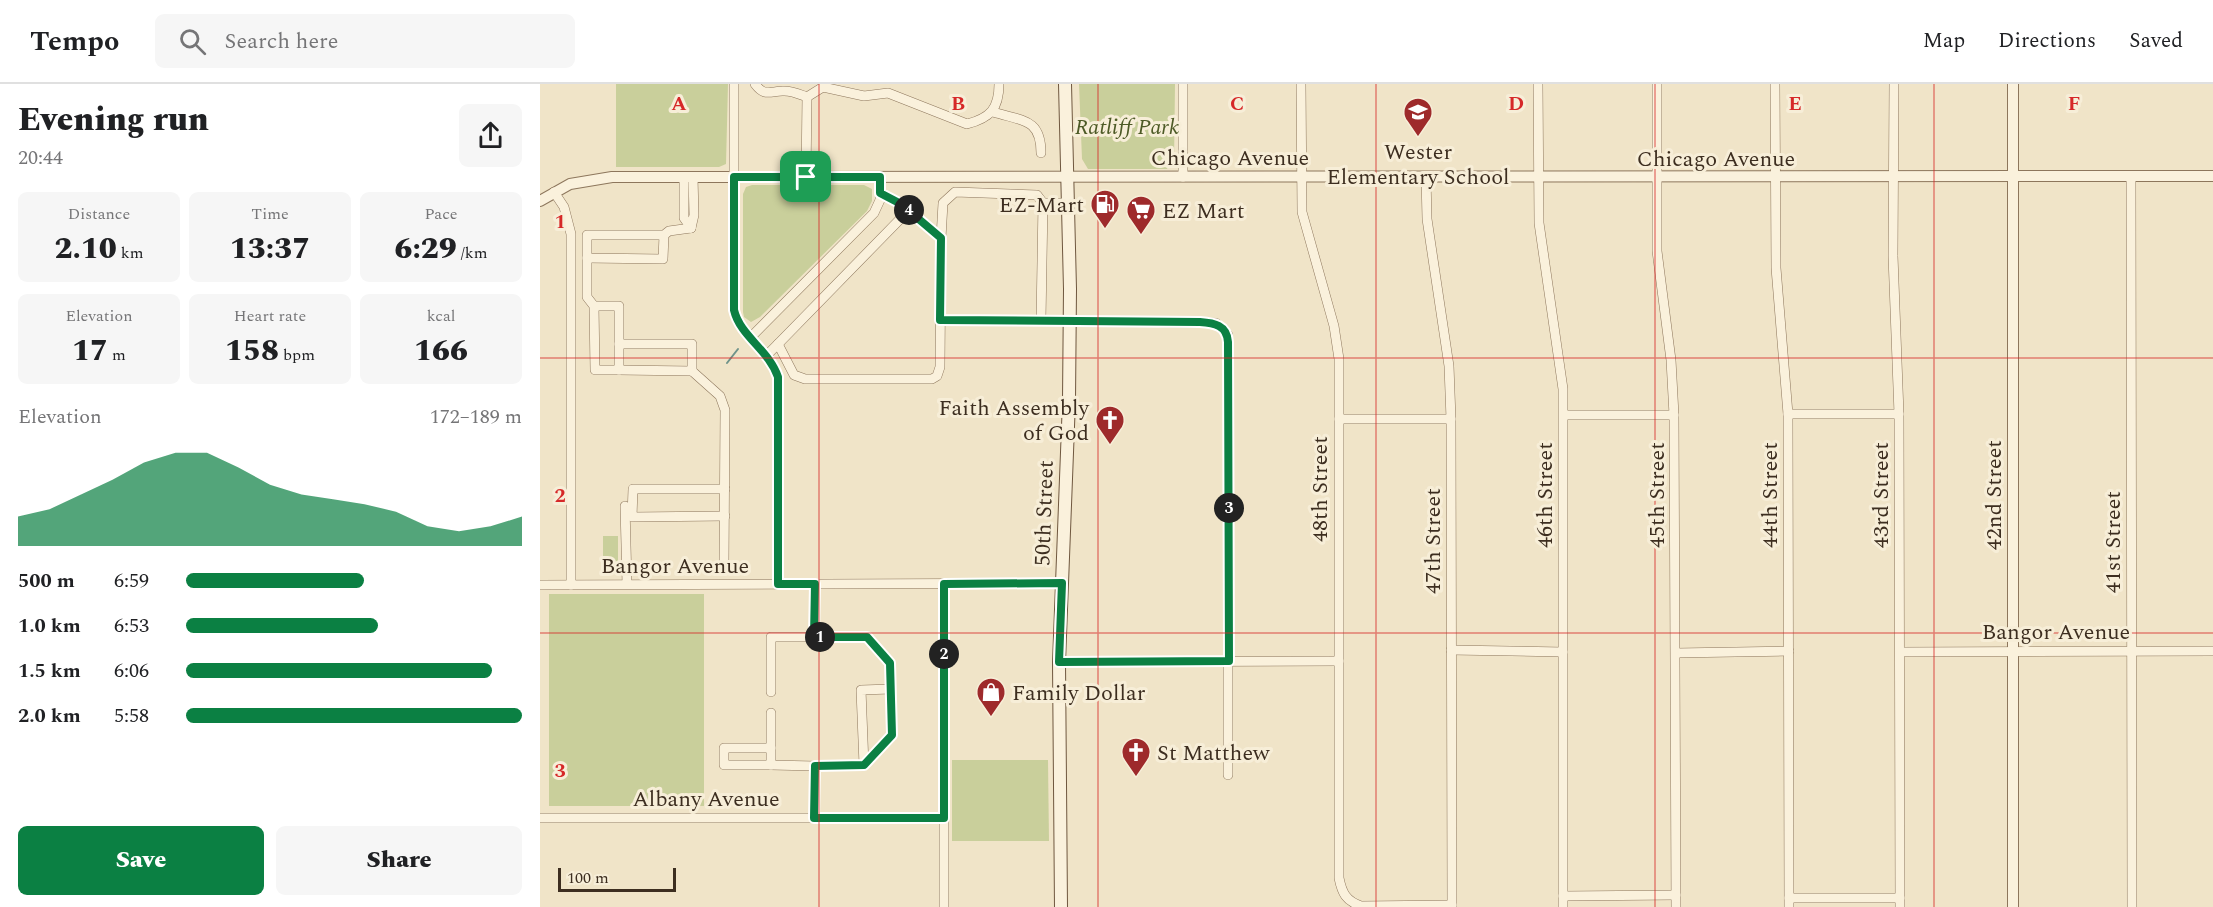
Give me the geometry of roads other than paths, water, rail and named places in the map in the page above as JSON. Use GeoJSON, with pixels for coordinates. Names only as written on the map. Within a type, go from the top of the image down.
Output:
{"type":"FeatureCollection","features":[{"type":"Feature","properties":{"kind":"main road","name":"50th Street"},"geometry":{"type":"LineString","coordinates":[[1061,907],[1059,662],[1069,322],[1065,84]]}},
{"type":"Feature","properties":{"kind":"street"},"geometry":{"type":"LineString","coordinates":[[734,84],[734,310],[736,320],[774,366],[779,390],[778,584]]}},
{"type":"Feature","properties":{"kind":"street"},"geometry":{"type":"LineString","coordinates":[[755,84],[761,92],[769,94],[794,92],[807,98]]}},
{"type":"Feature","properties":{"kind":"street"},"geometry":{"type":"LineString","coordinates":[[807,98],[823,87],[864,96],[888,93],[967,124],[979,121],[993,112],[999,96],[999,84]]}},
{"type":"Feature","properties":{"kind":"street"},"geometry":{"type":"LineString","coordinates":[[1183,84],[1183,177]]}},
{"type":"Feature","properties":{"kind":"street","name":"48th Street"},"geometry":{"type":"LineString","coordinates":[[1301,84],[1302,212],[1337,341],[1339,878],[1346,897],[1350,902],[1361,906],[1452,906]]}},
{"type":"Feature","properties":{"kind":"street","name":"46th Street"},"geometry":{"type":"LineString","coordinates":[[1539,84],[1539,223],[1562,366],[1564,415],[1563,907]]}},
{"type":"Feature","properties":{"kind":"street","name":"45th Street"},"geometry":{"type":"LineString","coordinates":[[1658,84],[1658,251],[1671,360],[1674,415],[1676,907]]}},
{"type":"Feature","properties":{"kind":"street","name":"44th Street"},"geometry":{"type":"LineString","coordinates":[[1775,84],[1776,268],[1788,414],[1789,903]]}},
{"type":"Feature","properties":{"kind":"street","name":"43rd Street"},"geometry":{"type":"LineString","coordinates":[[1894,84],[1893,256],[1899,414],[1900,902]]}},
{"type":"Feature","properties":{"kind":"street","name":"42nd Street"},"geometry":{"type":"LineString","coordinates":[[2013,84],[2013,907]]}},
{"type":"Feature","properties":{"kind":"street"},"geometry":{"type":"LineString","coordinates":[[806,177],[807,98]]}},
{"type":"Feature","properties":{"kind":"street"},"geometry":{"type":"LineString","coordinates":[[993,112],[1026,122],[1037,128],[1041,135],[1041,153]]}},
{"type":"Feature","properties":{"kind":"street","name":"41st Street"},"geometry":{"type":"LineString","coordinates":[[2131,176],[2132,907]]}},
{"type":"Feature","properties":{"kind":"street","name":"Chicago Avenue"},"geometry":{"type":"LineString","coordinates":[[540,201],[570,184],[596,178],[2213,176]]}},
{"type":"Feature","properties":{"kind":"street"},"geometry":{"type":"LineString","coordinates":[[689,177],[694,215],[691,228],[669,231],[664,235],[587,235],[587,297],[594,306],[595,370],[692,370],[720,396],[725,410],[724,564]]}},
{"type":"Feature","properties":{"kind":"street"},"geometry":{"type":"LineString","coordinates":[[751,337],[874,213],[880,193],[880,177]]}},
{"type":"Feature","properties":{"kind":"street","name":"47th Street"},"geometry":{"type":"LineString","coordinates":[[1426,177],[1427,219],[1449,366],[1451,418],[1452,906]]}},
{"type":"Feature","properties":{"kind":"street"},"geometry":{"type":"LineString","coordinates":[[554,192],[564,207],[571,234],[571,585]]}},
{"type":"Feature","properties":{"kind":"street"},"geometry":{"type":"LineString","coordinates":[[778,344],[799,378],[932,379],[938,375],[943,203],[955,192],[1037,195],[1042,203],[1041,320]]}},
{"type":"Feature","properties":{"kind":"street"},"geometry":{"type":"LineString","coordinates":[[880,193],[909,210],[941,238]]}},
{"type":"Feature","properties":{"kind":"street"},"geometry":{"type":"LineString","coordinates":[[1042,203],[1068,203]]}},
{"type":"Feature","properties":{"kind":"street"},"geometry":{"type":"LineString","coordinates":[[766,355],[909,210]]}},
{"type":"Feature","properties":{"kind":"street"},"geometry":{"type":"LineString","coordinates":[[587,258],[663,259],[664,235]]}},
{"type":"Feature","properties":{"kind":"street"},"geometry":{"type":"LineString","coordinates":[[594,306],[619,306],[620,370]]}},
{"type":"Feature","properties":{"kind":"street"},"geometry":{"type":"LineString","coordinates":[[940,320],[1200,322],[1216,323],[1228,335],[1228,775]]}},
{"type":"Feature","properties":{"kind":"street"},"geometry":{"type":"LineString","coordinates":[[619,344],[692,344],[692,370]]}},
{"type":"Feature","properties":{"kind":"street"},"geometry":{"type":"LineString","coordinates":[[1788,414],[1899,414]]}},
{"type":"Feature","properties":{"kind":"street"},"geometry":{"type":"LineString","coordinates":[[1564,415],[1674,415]]}},
{"type":"Feature","properties":{"kind":"street"},"geometry":{"type":"LineString","coordinates":[[1339,419],[1451,418]]}},
{"type":"Feature","properties":{"kind":"street"},"geometry":{"type":"LineString","coordinates":[[725,489],[633,489],[632,517],[725,516]]}},
{"type":"Feature","properties":{"kind":"street"},"geometry":{"type":"LineString","coordinates":[[625,506],[627,584]]}},
{"type":"Feature","properties":{"kind":"street","name":"Bangor Avenue"},"geometry":{"type":"LineString","coordinates":[[540,585],[1062,583]]}},
{"type":"Feature","properties":{"kind":"street"},"geometry":{"type":"LineString","coordinates":[[814,637],[815,584]]}},
{"type":"Feature","properties":{"kind":"street"},"geometry":{"type":"LineString","coordinates":[[944,584],[944,907]]}},
{"type":"Feature","properties":{"kind":"street"},"geometry":{"type":"LineString","coordinates":[[771,692],[771,637],[867,637],[890,663],[892,735],[864,765],[724,765],[724,748],[771,748]]}},
{"type":"Feature","properties":{"kind":"street"},"geometry":{"type":"LineString","coordinates":[[1451,650],[1563,651]]}},
{"type":"Feature","properties":{"kind":"street"},"geometry":{"type":"LineString","coordinates":[[1676,653],[1789,651]]}},
{"type":"Feature","properties":{"kind":"street","name":"Bangor Avenue"},"geometry":{"type":"LineString","coordinates":[[1900,651],[2213,651]]}},
{"type":"Feature","properties":{"kind":"street"},"geometry":{"type":"LineString","coordinates":[[1059,662],[1339,661]]}},
{"type":"Feature","properties":{"kind":"street"},"geometry":{"type":"LineString","coordinates":[[864,765],[861,690],[891,689]]}},
{"type":"Feature","properties":{"kind":"street"},"geometry":{"type":"LineString","coordinates":[[771,713],[771,765]]}},
{"type":"Feature","properties":{"kind":"street"},"geometry":{"type":"LineString","coordinates":[[814,818],[815,766]]}},
{"type":"Feature","properties":{"kind":"street","name":"Albany Avenue"},"geometry":{"type":"LineString","coordinates":[[540,818],[944,818]]}},
{"type":"Feature","properties":{"kind":"street"},"geometry":{"type":"LineString","coordinates":[[1563,896],[1676,895]]}},
{"type":"Feature","properties":{"kind":"street"},"geometry":{"type":"LineString","coordinates":[[1789,903],[1900,902]]}},
{"type":"Feature","properties":{"kind":"waterway"},"geometry":{"type":"LineString","coordinates":[[727,363],[738,349]]}},
{"type":"Feature","properties":{"kind":"place","name":"Wester Elementary School"},"geometry":{"type":"Point","coordinates":[1418,138]}},
{"type":"Feature","properties":{"kind":"place","name":"EZ-Mart"},"geometry":{"type":"Point","coordinates":[1105,230]}},
{"type":"Feature","properties":{"kind":"place","name":"EZ Mart"},"geometry":{"type":"Point","coordinates":[1141,236]}},
{"type":"Feature","properties":{"kind":"place","name":"Faith Assembly of God"},"geometry":{"type":"Point","coordinates":[1110,446]}},
{"type":"Feature","properties":{"kind":"place","name":"Family Dollar"},"geometry":{"type":"Point","coordinates":[991,718]}},
{"type":"Feature","properties":{"kind":"place","name":"St Matthew"},"geometry":{"type":"Point","coordinates":[1136,778]}},
{"type":"Feature","properties":{"kind":"park label","name":"Ratliff Park"},"geometry":{"type":"Point","coordinates":[1127,126]}}]}
